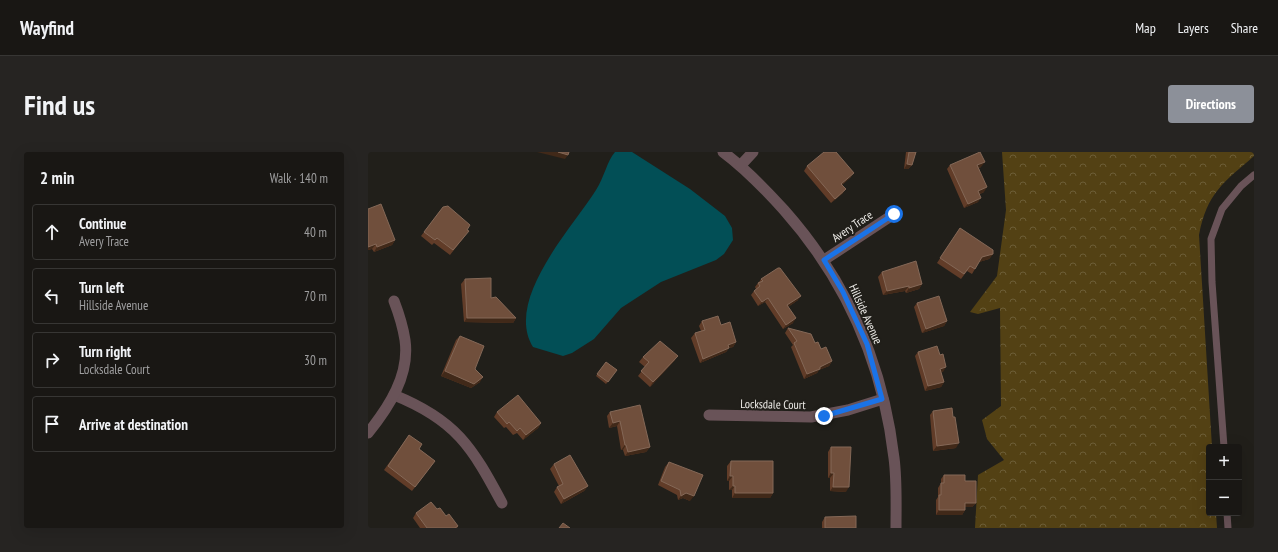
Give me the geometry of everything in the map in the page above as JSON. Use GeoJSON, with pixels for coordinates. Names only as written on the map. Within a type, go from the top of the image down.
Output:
{"type":"FeatureCollection","features":[{"type":"Feature","properties":{"kind":"street","name":"Hillside Avenue"},"geometry":{"type":"LineString","coordinates":[[723,152],[741,165],[756,179],[801,229],[824,260],[843,292],[867,344],[889,424],[894,460],[896,528]]}},
{"type":"Feature","properties":{"kind":"street"},"geometry":{"type":"LineString","coordinates":[[741,165],[753,152]]}},
{"type":"Feature","properties":{"kind":"street","name":"Avery Trace"},"geometry":{"type":"LineString","coordinates":[[824,260],[894,214]]}},
{"type":"Feature","properties":{"kind":"street"},"geometry":{"type":"LineString","coordinates":[[368,433],[394,395],[404,373],[406,357],[404,334],[394,301]]}},
{"type":"Feature","properties":{"kind":"street"},"geometry":{"type":"LineString","coordinates":[[394,395],[423,408],[456,432],[479,460],[502,503]]}},
{"type":"Feature","properties":{"kind":"street","name":"Locksdale Court"},"geometry":{"type":"LineString","coordinates":[[709,416],[811,417],[848,410],[882,399]]}},
{"type":"Feature","properties":{"kind":"lane"},"geometry":{"type":"LineString","coordinates":[[1224,444],[1212,282],[1211,239],[1222,209],[1241,186],[1254,175]]}},
{"type":"Feature","properties":{"kind":"lane"},"geometry":{"type":"LineString","coordinates":[[1227,516],[1228,528]]}},
{"type":"Feature","properties":{"kind":"green space"},"geometry":{"type":"Polygon","coordinates":[[[1002,152],[1254,152],[1254,156],[1225,182],[1212,199],[1202,221],[1199,235],[1212,444],[1206,444],[1206,516],[1216,516],[1217,528],[975,528],[978,475],[1004,460],[987,439],[982,420],[1001,406],[1000,308],[978,314],[970,312],[997,276],[1006,210],[1002,152]]]}},
{"type":"Feature","properties":{"kind":"water"},"geometry":{"type":"Polygon","coordinates":[[[615,152],[632,152],[690,189],[725,216],[732,228],[733,240],[724,254],[716,260],[661,282],[621,308],[594,339],[572,353],[563,356],[533,347],[526,328],[527,308],[534,287],[558,244],[596,190],[615,152]]]}},
{"type":"Feature","properties":{"kind":"building"},"geometry":{"type":"Polygon","coordinates":[[[558,152],[569,152],[568,155],[558,152]]]}},
{"type":"Feature","properties":{"kind":"building"},"geometry":{"type":"Polygon","coordinates":[[[824,152],[836,152],[854,173],[841,184],[846,189],[835,199],[807,166],[824,152]]]}},
{"type":"Feature","properties":{"kind":"building"},"geometry":{"type":"Polygon","coordinates":[[[909,152],[916,152],[912,165],[907,164],[909,152]]]}},
{"type":"Feature","properties":{"kind":"building"},"geometry":{"type":"Polygon","coordinates":[[[980,152],[985,162],[977,165],[987,187],[978,191],[981,198],[968,204],[950,165],[980,152]]]}},
{"type":"Feature","properties":{"kind":"building"},"geometry":{"type":"Polygon","coordinates":[[[381,204],[395,240],[377,247],[376,244],[368,247],[368,209],[381,204]]]}},
{"type":"Feature","properties":{"kind":"building"},"geometry":{"type":"Polygon","coordinates":[[[448,206],[470,225],[467,230],[469,231],[453,250],[437,238],[435,240],[424,232],[443,207],[448,206]]]}},
{"type":"Feature","properties":{"kind":"building"},"geometry":{"type":"Polygon","coordinates":[[[960,228],[993,250],[993,254],[982,257],[975,269],[970,266],[964,274],[940,258],[960,228]]]}},
{"type":"Feature","properties":{"kind":"building"},"geometry":{"type":"Polygon","coordinates":[[[916,261],[922,284],[909,288],[909,286],[887,291],[882,272],[916,261]]]}},
{"type":"Feature","properties":{"kind":"building"},"geometry":{"type":"Polygon","coordinates":[[[780,268],[801,296],[787,305],[796,318],[786,325],[768,298],[762,302],[754,291],[760,286],[758,283],[763,281],[761,279],[780,268]]]}},
{"type":"Feature","properties":{"kind":"building"},"geometry":{"type":"Polygon","coordinates":[[[491,278],[491,298],[496,297],[516,318],[467,318],[465,279],[491,278]]]}},
{"type":"Feature","properties":{"kind":"building"},"geometry":{"type":"Polygon","coordinates":[[[939,296],[947,321],[926,329],[917,303],[939,296]]]}},
{"type":"Feature","properties":{"kind":"building"},"geometry":{"type":"Polygon","coordinates":[[[718,316],[721,325],[730,322],[736,342],[728,345],[729,348],[703,359],[695,333],[705,330],[702,321],[718,316]]]}},
{"type":"Feature","properties":{"kind":"building"},"geometry":{"type":"Polygon","coordinates":[[[788,328],[811,334],[815,343],[818,342],[821,349],[826,347],[832,361],[820,367],[820,369],[807,374],[794,343],[797,341],[788,328]]]}},
{"type":"Feature","properties":{"kind":"building"},"geometry":{"type":"Polygon","coordinates":[[[460,336],[484,346],[475,369],[483,377],[474,384],[445,371],[460,336]]]}},
{"type":"Feature","properties":{"kind":"building"},"geometry":{"type":"Polygon","coordinates":[[[660,341],[678,356],[653,382],[641,371],[649,362],[643,357],[660,341]]]}},
{"type":"Feature","properties":{"kind":"building"},"geometry":{"type":"Polygon","coordinates":[[[937,346],[940,355],[943,354],[946,367],[940,369],[944,382],[928,386],[918,352],[937,346]]]}},
{"type":"Feature","properties":{"kind":"building"},"geometry":{"type":"Polygon","coordinates":[[[606,362],[617,370],[608,382],[597,374],[606,362]]]}},
{"type":"Feature","properties":{"kind":"building"},"geometry":{"type":"Polygon","coordinates":[[[518,395],[541,423],[526,435],[520,428],[517,431],[509,422],[507,424],[497,412],[518,395]]]}},
{"type":"Feature","properties":{"kind":"building"},"geometry":{"type":"Polygon","coordinates":[[[640,405],[650,447],[628,452],[620,421],[613,423],[610,412],[640,405]]]}},
{"type":"Feature","properties":{"kind":"building"},"geometry":{"type":"Polygon","coordinates":[[[952,408],[959,443],[937,446],[933,411],[952,408]]]}},
{"type":"Feature","properties":{"kind":"building"},"geometry":{"type":"Polygon","coordinates":[[[409,435],[422,444],[419,449],[435,461],[415,487],[388,466],[409,435]]]}},
{"type":"Feature","properties":{"kind":"building"},"geometry":{"type":"Polygon","coordinates":[[[831,447],[851,447],[849,487],[833,487],[834,473],[831,473],[831,447]]]}},
{"type":"Feature","properties":{"kind":"building"},"geometry":{"type":"Polygon","coordinates":[[[570,455],[588,486],[564,499],[557,487],[563,484],[554,464],[570,455]]]}},
{"type":"Feature","properties":{"kind":"building"},"geometry":{"type":"Polygon","coordinates":[[[731,461],[773,461],[773,493],[735,493],[733,476],[730,476],[731,461]]]}},
{"type":"Feature","properties":{"kind":"building"},"geometry":{"type":"Polygon","coordinates":[[[669,462],[703,475],[694,496],[686,493],[681,496],[680,490],[661,481],[669,462]]]}},
{"type":"Feature","properties":{"kind":"building"},"geometry":{"type":"Polygon","coordinates":[[[944,475],[965,475],[965,481],[976,481],[976,503],[965,503],[965,510],[939,510],[939,495],[941,495],[941,483],[944,483],[944,475]]]}},
{"type":"Feature","properties":{"kind":"building"},"geometry":{"type":"Polygon","coordinates":[[[431,502],[437,509],[440,508],[446,516],[449,514],[458,526],[455,528],[427,528],[416,513],[431,502]]]}},
{"type":"Feature","properties":{"kind":"building"},"geometry":{"type":"Polygon","coordinates":[[[856,516],[856,528],[825,528],[825,517],[856,516]]]}},
{"type":"Feature","properties":{"kind":"building"},"geometry":{"type":"Polygon","coordinates":[[[563,523],[570,528],[559,528],[563,523]]]}},
{"type":"Feature","properties":{"kind":"route"},"geometry":{"type":"LineString","coordinates":[[824,416],[882,399],[867,344],[843,292],[824,260],[894,214]]}}]}
